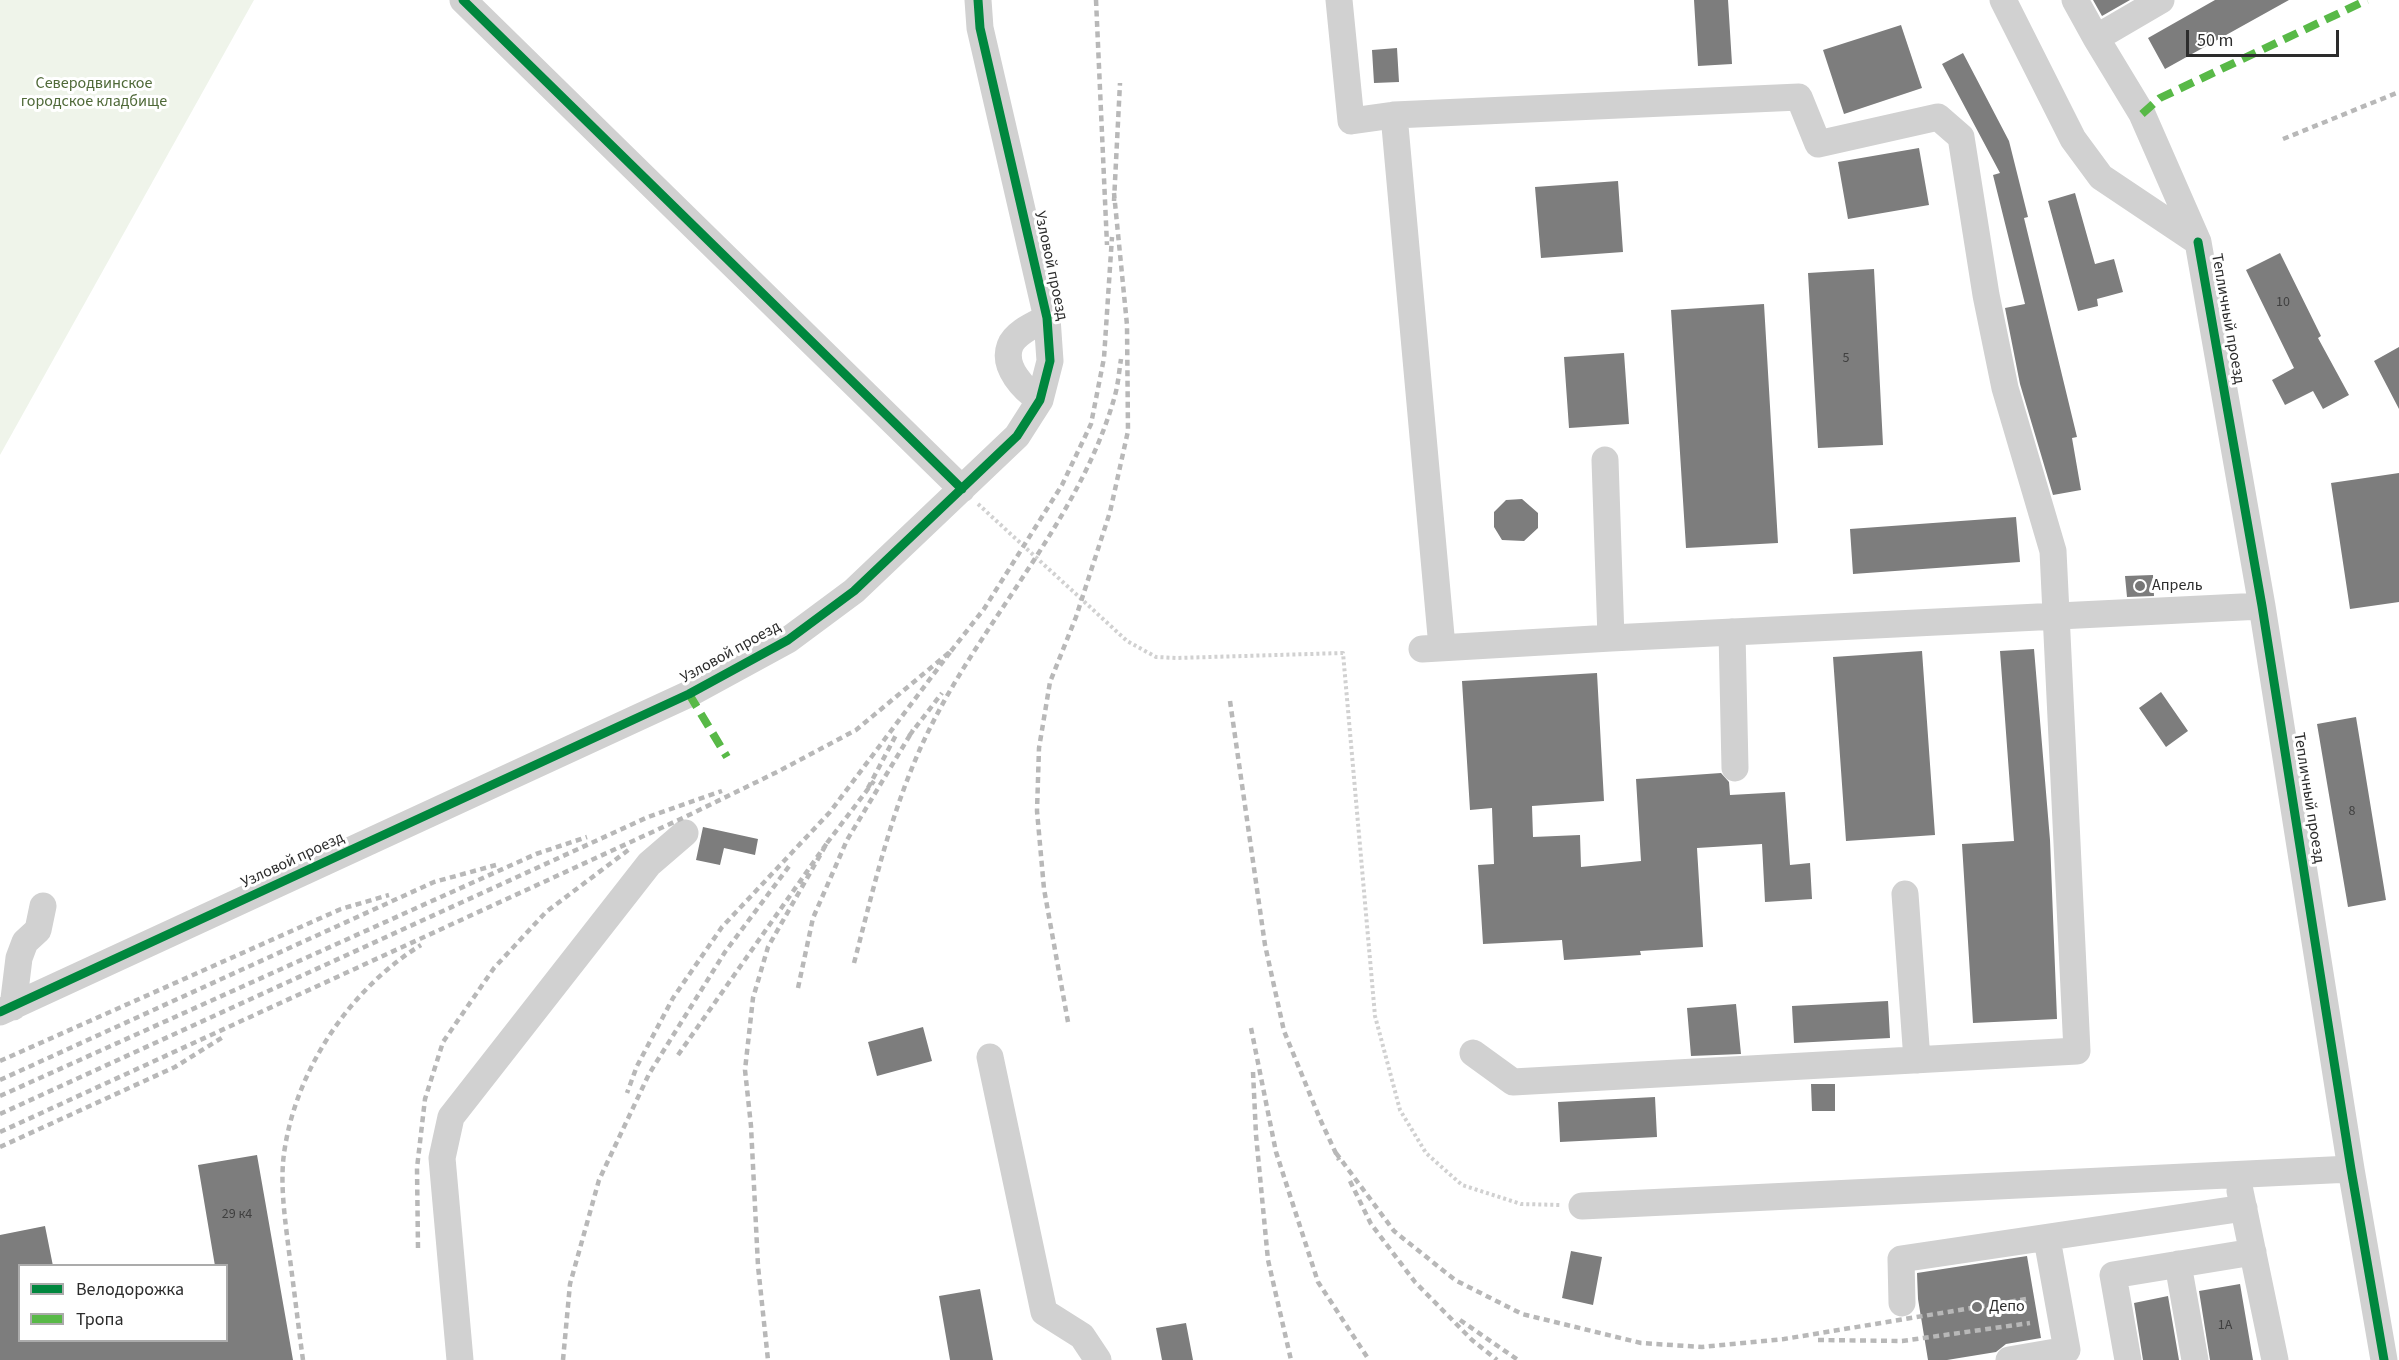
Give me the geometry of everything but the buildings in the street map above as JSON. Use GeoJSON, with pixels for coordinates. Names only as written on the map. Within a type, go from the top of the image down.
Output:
{"type":"FeatureCollection","features":[{"type":"Feature","properties":{"kind":"street"},"geometry":{"type":"LineString","coordinates":[[463,0],[962,489]]}},
{"type":"Feature","properties":{"kind":"street","name":"Узловой проезд"},"geometry":{"type":"LineString","coordinates":[[6,1010],[689,694],[788,640],[854,591],[1017,436],[1040,400],[1050,361],[1047,318],[980,28],[978,0]]}},
{"type":"Feature","properties":{"kind":"street"},"geometry":{"type":"LineString","coordinates":[[1339,0],[1352,121],[1394,115],[1798,97],[1818,144],[1938,117],[1961,137],[1986,295],[2005,388],[2054,551],[2077,1051],[1513,1082],[1473,1053]]}},
{"type":"Feature","properties":{"kind":"street"},"geometry":{"type":"LineString","coordinates":[[2003,0],[2073,139],[2101,177],[2198,242]]}},
{"type":"Feature","properties":{"kind":"street","name":"Тепличный проезд"},"geometry":{"type":"LineString","coordinates":[[2075,0],[2142,114],[2198,242],[2262,606],[2351,1169],[2388,1318],[2384,1360]]}},
{"type":"Feature","properties":{"kind":"street"},"geometry":{"type":"LineString","coordinates":[[2096,38],[2161,0]]}},
{"type":"Feature","properties":{"kind":"street"},"geometry":{"type":"LineString","coordinates":[[1394,115],[1432,648],[2262,606]]}},
{"type":"Feature","properties":{"kind":"street"},"geometry":{"type":"LineString","coordinates":[[1040,400],[1025,391],[1015,375],[1009,356],[1010,344],[1025,330],[1047,318]]}},
{"type":"Feature","properties":{"kind":"street"},"geometry":{"type":"LineString","coordinates":[[1605,460],[1611,638]]}},
{"type":"Feature","properties":{"kind":"street"},"geometry":{"type":"LineString","coordinates":[[1732,632],[1735,768]]}},
{"type":"Feature","properties":{"kind":"street"},"geometry":{"type":"LineString","coordinates":[[460,1360],[442,1158],[451,1116],[649,864],[685,833]]}},
{"type":"Feature","properties":{"kind":"street"},"geometry":{"type":"LineString","coordinates":[[1905,894],[1917,1060]]}},
{"type":"Feature","properties":{"kind":"street"},"geometry":{"type":"LineString","coordinates":[[6,1010],[19,958],[25,942],[38,930],[43,906]]}},
{"type":"Feature","properties":{"kind":"street"},"geometry":{"type":"LineString","coordinates":[[990,1057],[1044,1312],[1082,1336],[1098,1360]]}},
{"type":"Feature","properties":{"kind":"street"},"geometry":{"type":"LineString","coordinates":[[1582,1206],[2351,1169]]}},
{"type":"Feature","properties":{"kind":"street"},"geometry":{"type":"LineString","coordinates":[[2237,1173],[2275,1360]]}},
{"type":"Feature","properties":{"kind":"street"},"geometry":{"type":"LineString","coordinates":[[1902,1303],[1901,1259],[2244,1208]]}},
{"type":"Feature","properties":{"kind":"street"},"geometry":{"type":"LineString","coordinates":[[2009,1360],[2067,1350],[2047,1239]]}},
{"type":"Feature","properties":{"kind":"street"},"geometry":{"type":"LineString","coordinates":[[2128,1360],[2113,1275],[2253,1252]]}},
{"type":"Feature","properties":{"kind":"street"},"geometry":{"type":"LineString","coordinates":[[2178,1264],[2195,1360]]}},
{"type":"Feature","properties":{"kind":"path"},"geometry":{"type":"LineString","coordinates":[[962,489],[1127,641],[1156,657],[1343,653],[1375,1016],[1400,1110],[1426,1153],[1462,1185],[1521,1204],[1582,1206]]}},
{"type":"Feature","properties":{"kind":"green space","name":"Северодвинское городское кладбище"},"geometry":{"type":"Polygon","coordinates":[[[0,0],[254,0],[0,455],[0,0]]]}},
{"type":"Feature","properties":{"kind":"railway"},"geometry":{"type":"LineString","coordinates":[[1096,0],[1107,245]]}},
{"type":"Feature","properties":{"kind":"railway"},"geometry":{"type":"LineString","coordinates":[[1114,201],[1120,83]]}},
{"type":"Feature","properties":{"kind":"railway"},"geometry":{"type":"LineString","coordinates":[[2283,139],[2399,92]]}},
{"type":"Feature","properties":{"kind":"railway"},"geometry":{"type":"LineString","coordinates":[[1068,1022],[1044,889],[1037,811],[1039,748],[1050,682],[1076,617],[1110,512],[1128,431],[1127,325],[1114,193]]}},
{"type":"Feature","properties":{"kind":"railway"},"geometry":{"type":"LineString","coordinates":[[951,651],[984,609],[1062,485],[1091,424],[1104,358],[1112,237]]}},
{"type":"Feature","properties":{"kind":"railway"},"geometry":{"type":"LineString","coordinates":[[854,963],[895,813],[918,754],[953,685],[1030,566],[1078,485],[1098,443],[1114,399],[1121,359]]}},
{"type":"Feature","properties":{"kind":"railway"},"geometry":{"type":"LineString","coordinates":[[0,1132],[685,817],[779,771],[856,730],[951,651],[830,812],[722,927],[673,998],[637,1066],[627,1093]]}},
{"type":"Feature","properties":{"kind":"railway"},"geometry":{"type":"LineString","coordinates":[[909,736],[942,693]]}},
{"type":"Feature","properties":{"kind":"railway"},"geometry":{"type":"LineString","coordinates":[[1230,701],[1265,945],[1284,1031],[1339,1160]]}},
{"type":"Feature","properties":{"kind":"railway"},"geometry":{"type":"LineString","coordinates":[[798,988],[813,918],[847,840],[913,730]]}},
{"type":"Feature","properties":{"kind":"railway"},"geometry":{"type":"LineString","coordinates":[[868,788],[896,735]]}},
{"type":"Feature","properties":{"kind":"railway"},"geometry":{"type":"LineString","coordinates":[[827,843],[874,781]]}},
{"type":"Feature","properties":{"kind":"railway"},"geometry":{"type":"LineString","coordinates":[[0,1114],[648,817],[722,791]]}},
{"type":"Feature","properties":{"kind":"railway"},"geometry":{"type":"LineString","coordinates":[[0,1096],[536,854],[587,837]]}},
{"type":"Feature","properties":{"kind":"railway"},"geometry":{"type":"LineString","coordinates":[[678,1055],[827,843],[768,947],[753,998],[745,1070],[751,1126],[758,1266],[768,1360]]}},
{"type":"Feature","properties":{"kind":"railway"},"geometry":{"type":"LineString","coordinates":[[418,1248],[417,1168],[425,1099],[443,1042],[494,968],[546,912],[631,848]]}},
{"type":"Feature","properties":{"kind":"railway"},"geometry":{"type":"LineString","coordinates":[[0,1080],[434,882],[496,865]]}},
{"type":"Feature","properties":{"kind":"railway"},"geometry":{"type":"LineString","coordinates":[[563,1360],[570,1284],[599,1180],[649,1074],[725,952],[790,865]]}},
{"type":"Feature","properties":{"kind":"railway"},"geometry":{"type":"LineString","coordinates":[[0,1061],[341,909],[389,895]]}},
{"type":"Feature","properties":{"kind":"railway"},"geometry":{"type":"LineString","coordinates":[[303,1360],[283,1186],[283,1160],[292,1117],[315,1059],[332,1032],[372,983],[421,945]]}},
{"type":"Feature","properties":{"kind":"railway"},"geometry":{"type":"LineString","coordinates":[[1251,1028],[1276,1152],[1318,1282],[1369,1360]]}},
{"type":"Feature","properties":{"kind":"railway"},"geometry":{"type":"LineString","coordinates":[[0,1147],[175,1067],[223,1037]]}},
{"type":"Feature","properties":{"kind":"railway"},"geometry":{"type":"LineString","coordinates":[[1253,1072],[1256,1135],[1268,1260],[1291,1360]]}},
{"type":"Feature","properties":{"kind":"railway"},"geometry":{"type":"LineString","coordinates":[[1336,1153],[1394,1231],[1455,1280],[1522,1314],[1641,1343],[1702,1347],[1784,1339],[2026,1299]]}},
{"type":"Feature","properties":{"kind":"railway"},"geometry":{"type":"LineString","coordinates":[[1350,1181],[1371,1224],[1415,1282],[1472,1340],[1497,1360]]}},
{"type":"Feature","properties":{"kind":"railway"},"geometry":{"type":"LineString","coordinates":[[1460,1320],[1518,1360]]}},
{"type":"Feature","properties":{"kind":"railway"},"geometry":{"type":"LineString","coordinates":[[1818,1340],[1902,1341],[2030,1323]]}},
{"type":"Feature","properties":{"kind":"marked path"},"geometry":{"type":"LineString","coordinates":[[2142,114],[2160,98],[2367,0]]}},
{"type":"Feature","properties":{"kind":"marked path"},"geometry":{"type":"LineString","coordinates":[[689,694],[727,757]]}},
{"type":"Feature","properties":{"kind":"cycle path"},"geometry":{"type":"LineString","coordinates":[[463,0],[962,489]]}},
{"type":"Feature","properties":{"kind":"cycle path"},"geometry":{"type":"LineString","coordinates":[[0,1012],[689,694],[788,640],[854,591],[1017,436],[1040,400],[1050,361],[1047,318],[980,28],[978,0]]}},
{"type":"Feature","properties":{"kind":"cycle path"},"geometry":{"type":"LineString","coordinates":[[2198,242],[2262,606],[2351,1169],[2384,1360]]}},
{"type":"Feature","properties":{"kind":"place","name":"Апрель"},"geometry":{"type":"Point","coordinates":[2140,586]}},
{"type":"Feature","properties":{"kind":"place","name":"Депо"},"geometry":{"type":"Point","coordinates":[1977,1307]}}]}
